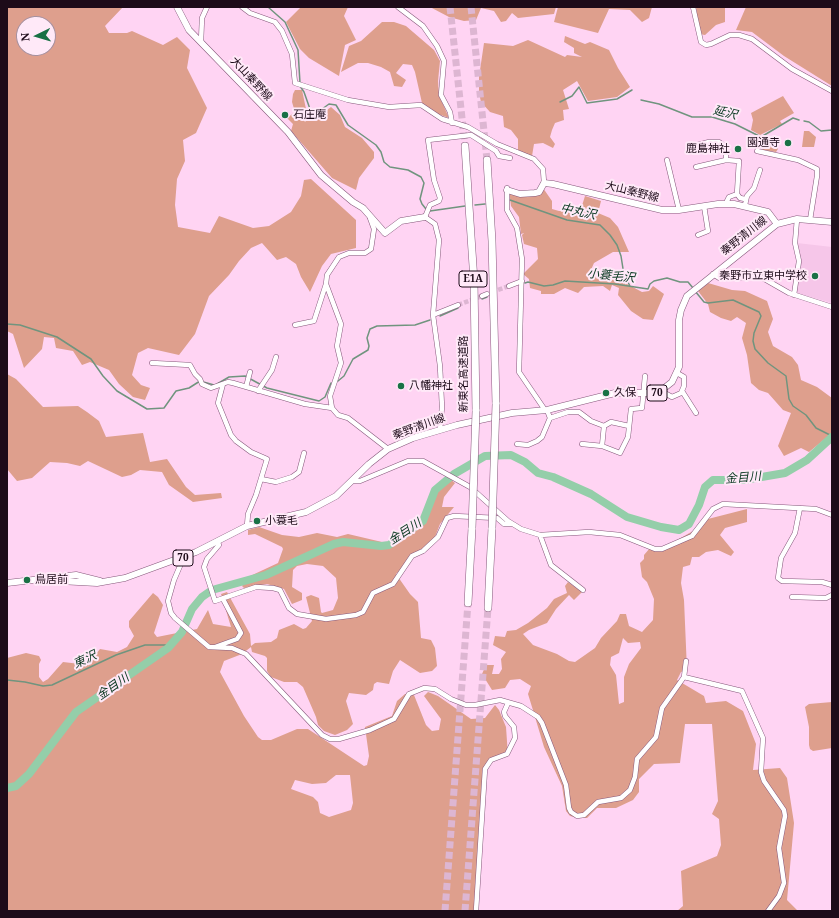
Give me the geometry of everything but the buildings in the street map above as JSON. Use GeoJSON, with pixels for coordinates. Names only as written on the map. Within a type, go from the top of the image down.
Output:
{"type":"FeatureCollection","features":[{"type":"Feature","properties":{"kind":"highway","name":"新東名高速道路"},"geometry":{"type":"LineString","coordinates":[[465,146],[474,281],[476,411],[468,602]]}},
{"type":"Feature","properties":{"kind":"highway","name":"E1A"},"geometry":{"type":"LineString","coordinates":[[487,160],[492,241],[496,404],[488,608]]}},
{"type":"Feature","properties":{"kind":"main road","name":"大山秦野線"},"geometry":{"type":"LineString","coordinates":[[177,7],[184,23],[288,132],[322,175],[353,202],[363,208],[385,232],[401,221],[426,215]]}},
{"type":"Feature","properties":{"kind":"main road","name":"大山秦野線"},"geometry":{"type":"LineString","coordinates":[[544,183],[569,186],[653,209],[679,210],[726,203],[745,202],[768,212],[777,224]]}},
{"type":"Feature","properties":{"kind":"main road"},"geometry":{"type":"LineString","coordinates":[[507,189],[520,194],[537,193],[544,183]]}},
{"type":"Feature","properties":{"kind":"main road","name":"秦野清川線"},"geometry":{"type":"LineString","coordinates":[[677,373],[680,361],[679,320],[681,310],[687,296],[777,224],[796,219],[832,222]]}},
{"type":"Feature","properties":{"kind":"main road","name":"70"},"geometry":{"type":"LineString","coordinates":[[661,391],[672,382],[677,373]]}},
{"type":"Feature","properties":{"kind":"main road","name":"秦野清川線"},"geometry":{"type":"LineString","coordinates":[[7,583],[76,575],[106,582],[139,574],[180,559],[247,526],[306,512],[336,496],[354,481],[369,464],[388,449],[413,438],[490,417],[546,410],[615,393],[644,393],[661,391]]}},
{"type":"Feature","properties":{"kind":"street"},"geometry":{"type":"LineString","coordinates":[[201,42],[202,18],[207,7]]}},
{"type":"Feature","properties":{"kind":"street"},"geometry":{"type":"LineString","coordinates":[[242,7],[250,13],[275,22],[282,31],[292,54],[295,83],[348,100],[389,107],[421,105],[442,119],[468,127],[497,144],[534,159],[543,169],[544,183]]}},
{"type":"Feature","properties":{"kind":"street"},"geometry":{"type":"LineString","coordinates":[[398,7],[422,26],[438,46],[444,62],[441,95],[450,112],[452,122]]}},
{"type":"Feature","properties":{"kind":"street"},"geometry":{"type":"LineString","coordinates":[[693,7],[701,42],[706,45],[711,44],[730,35],[739,34],[752,39],[792,69],[832,91]]}},
{"type":"Feature","properties":{"kind":"street"},"geometry":{"type":"LineString","coordinates":[[440,430],[442,407],[440,366],[433,315],[439,240],[434,224],[426,215],[429,207],[439,201],[440,198],[434,180],[429,139],[471,135],[496,151],[500,156],[510,158]]}},
{"type":"Feature","properties":{"kind":"street"},"geometry":{"type":"LineString","coordinates":[[693,146],[709,142],[719,142],[726,147],[726,160]]}},
{"type":"Feature","properties":{"kind":"street"},"geometry":{"type":"LineString","coordinates":[[757,151],[798,160],[817,169],[810,220]]}},
{"type":"Feature","properties":{"kind":"street"},"geometry":{"type":"LineString","coordinates":[[667,160],[671,171],[679,210]]}},
{"type":"Feature","properties":{"kind":"street"},"geometry":{"type":"LineString","coordinates":[[696,167],[726,160],[738,160],[737,194],[745,202],[754,188],[760,170]]}},
{"type":"Feature","properties":{"kind":"street"},"geometry":{"type":"LineString","coordinates":[[507,189],[507,210],[517,228],[522,251],[519,372],[550,418]]}},
{"type":"Feature","properties":{"kind":"street"},"geometry":{"type":"LineString","coordinates":[[726,203],[729,197],[737,194]]}},
{"type":"Feature","properties":{"kind":"street"},"geometry":{"type":"LineString","coordinates":[[295,325],[314,321],[326,284],[327,275],[339,257],[349,253],[368,252],[373,245],[373,224],[353,202]]}},
{"type":"Feature","properties":{"kind":"street"},"geometry":{"type":"LineString","coordinates":[[698,235],[708,231],[704,206]]}},
{"type":"Feature","properties":{"kind":"street"},"geometry":{"type":"LineString","coordinates":[[794,295],[799,261],[795,243],[796,219]]}},
{"type":"Feature","properties":{"kind":"street"},"geometry":{"type":"LineString","coordinates":[[713,274],[719,278],[761,277],[794,295],[832,307]]}},
{"type":"Feature","properties":{"kind":"street"},"geometry":{"type":"LineString","coordinates":[[509,286],[522,281]]}},
{"type":"Feature","properties":{"kind":"street"},"geometry":{"type":"LineString","coordinates":[[326,284],[341,324],[337,346],[342,360],[330,394],[332,408],[338,415],[348,418],[388,449]]}},
{"type":"Feature","properties":{"kind":"street"},"geometry":{"type":"LineString","coordinates":[[482,296],[487,294]]}},
{"type":"Feature","properties":{"kind":"street"},"geometry":{"type":"LineString","coordinates":[[433,315],[458,305]]}},
{"type":"Feature","properties":{"kind":"street"},"geometry":{"type":"LineString","coordinates":[[259,390],[272,370],[276,357]]}},
{"type":"Feature","properties":{"kind":"street"},"geometry":{"type":"LineString","coordinates":[[152,363],[183,366],[190,365],[201,381],[211,388],[220,384],[233,383],[276,393],[305,404],[332,408]]}},
{"type":"Feature","properties":{"kind":"street"},"geometry":{"type":"LineString","coordinates":[[246,387],[250,373]]}},
{"type":"Feature","properties":{"kind":"street"},"geometry":{"type":"LineString","coordinates":[[677,373],[684,377],[682,391],[696,413]]}},
{"type":"Feature","properties":{"kind":"street"},"geometry":{"type":"LineString","coordinates":[[582,444],[602,446],[620,453],[628,437],[631,409],[641,409],[645,376]]}},
{"type":"Feature","properties":{"kind":"street"},"geometry":{"type":"LineString","coordinates":[[220,384],[218,407],[236,441],[251,452],[266,459],[261,479],[248,514],[247,526]]}},
{"type":"Feature","properties":{"kind":"street"},"geometry":{"type":"LineString","coordinates":[[661,391],[672,397],[682,391]]}},
{"type":"Feature","properties":{"kind":"street"},"geometry":{"type":"LineString","coordinates":[[517,444],[528,445],[537,441],[542,437],[550,418],[568,412],[579,412],[591,421],[604,426]]}},
{"type":"Feature","properties":{"kind":"street"},"geometry":{"type":"LineString","coordinates":[[604,426],[611,422],[629,426]]}},
{"type":"Feature","properties":{"kind":"street"},"geometry":{"type":"LineString","coordinates":[[602,446],[604,426]]}},
{"type":"Feature","properties":{"kind":"street"},"geometry":{"type":"LineString","coordinates":[[261,479],[276,482],[292,477],[298,472],[304,453]]}},
{"type":"Feature","properties":{"kind":"street"},"geometry":{"type":"LineString","coordinates":[[354,481],[360,481],[408,461],[422,462],[474,490],[512,524],[521,529],[540,535],[589,532],[620,535],[648,547],[662,549],[692,536],[713,509],[723,504],[816,509],[832,515]]}},
{"type":"Feature","properties":{"kind":"street"},"geometry":{"type":"LineString","coordinates":[[800,508],[795,533],[781,558],[778,578],[782,581],[822,582],[832,585]]}},
{"type":"Feature","properties":{"kind":"street"},"geometry":{"type":"LineString","coordinates":[[217,541],[219,545],[207,560],[204,567],[215,601],[256,587],[273,588],[280,590],[289,608],[297,614],[326,619],[356,615],[363,612],[373,593],[393,584],[412,556],[423,551],[438,537],[447,518],[454,516],[497,518],[504,524],[512,524]]}},
{"type":"Feature","properties":{"kind":"street"},"geometry":{"type":"LineString","coordinates":[[540,535],[551,565],[583,590]]}},
{"type":"Feature","properties":{"kind":"street"},"geometry":{"type":"LineString","coordinates":[[180,559],[180,566],[168,601],[171,613],[196,637],[209,647],[232,648],[246,654],[315,730],[330,739],[350,737],[394,719],[409,694],[424,688],[435,689],[458,703],[466,705],[475,705],[494,700],[521,706],[542,722],[566,785],[571,812],[581,816],[587,813],[598,802],[621,798],[630,790],[635,777],[636,759],[656,737],[662,708],[684,677],[686,661]]}},
{"type":"Feature","properties":{"kind":"street"},"geometry":{"type":"LineString","coordinates":[[792,597],[826,598],[832,595]]}},
{"type":"Feature","properties":{"kind":"street"},"geometry":{"type":"LineString","coordinates":[[213,648],[237,639],[241,633],[223,599]]}},
{"type":"Feature","properties":{"kind":"street"},"geometry":{"type":"LineString","coordinates":[[684,677],[738,688],[742,691],[763,738],[761,772],[764,781],[784,810],[785,816],[779,853],[784,883],[779,896],[768,911]]}},
{"type":"Feature","properties":{"kind":"street"},"geometry":{"type":"LineString","coordinates":[[476,911],[484,769],[491,760],[507,754],[515,738],[514,727],[505,716],[504,712],[508,702]]}},
{"type":"Feature","properties":{"kind":"shaded area"},"geometry":{"type":"Polygon","coordinates":[[[7,7],[123,7],[105,26],[109,33],[127,33],[132,31],[163,45],[177,37],[190,50],[187,68],[207,108],[196,133],[183,140],[185,161],[177,179],[175,205],[178,227],[210,233],[219,216],[253,228],[269,226],[291,212],[301,196],[304,180],[311,179],[356,220],[356,248],[331,254],[322,266],[310,292],[301,277],[296,264],[286,257],[277,260],[262,243],[251,248],[229,275],[209,296],[195,334],[179,355],[148,348],[138,353],[132,375],[141,385],[150,388],[145,400],[133,397],[119,384],[109,370],[90,362],[82,365],[73,351],[56,348],[54,338],[44,337],[42,349],[24,368],[13,334],[7,331],[7,7]]]}},
{"type":"Feature","properties":{"kind":"shaded area"},"geometry":{"type":"Polygon","coordinates":[[[301,7],[348,7],[344,16],[356,40],[345,45],[339,76],[309,58],[300,49],[286,22],[301,7]]]}},
{"type":"Feature","properties":{"kind":"shaded area"},"geometry":{"type":"Polygon","coordinates":[[[430,7],[556,7],[554,14],[518,18],[512,13],[506,21],[501,22],[494,11],[481,8],[476,20],[464,21],[449,17],[430,7]]]}},
{"type":"Feature","properties":{"kind":"shaded area"},"geometry":{"type":"Polygon","coordinates":[[[558,7],[652,7],[649,18],[642,22],[630,10],[609,9],[598,33],[554,22],[558,7]]]}},
{"type":"Feature","properties":{"kind":"shaded area"},"geometry":{"type":"Polygon","coordinates":[[[696,7],[725,7],[725,22],[716,25],[705,35],[699,34],[696,7]]]}},
{"type":"Feature","properties":{"kind":"shaded area"},"geometry":{"type":"Polygon","coordinates":[[[746,7],[832,7],[832,86],[784,56],[752,32],[736,30],[746,7]]]}},
{"type":"Feature","properties":{"kind":"shaded area"},"geometry":{"type":"Polygon","coordinates":[[[382,22],[394,22],[406,26],[434,50],[440,61],[438,81],[439,95],[449,118],[438,114],[422,103],[412,65],[403,64],[396,73],[406,80],[402,87],[394,86],[390,72],[381,67],[368,63],[358,63],[341,72],[349,46],[361,41],[382,22]]]}},
{"type":"Feature","properties":{"kind":"shaded area"},"geometry":{"type":"Polygon","coordinates":[[[565,36],[585,44],[590,42],[609,50],[630,87],[617,97],[588,101],[577,81],[563,90],[569,109],[563,110],[564,120],[555,123],[552,130],[550,137],[555,144],[553,148],[543,143],[534,144],[532,156],[518,151],[518,139],[511,130],[504,127],[503,116],[490,112],[481,102],[479,93],[479,77],[484,43],[513,46],[528,40],[565,57],[567,55],[582,57],[574,53],[574,48],[564,42],[565,36]]]}},
{"type":"Feature","properties":{"kind":"shaded area"},"geometry":{"type":"Polygon","coordinates":[[[295,90],[302,90],[306,109],[314,115],[323,113],[331,107],[340,115],[345,127],[362,138],[374,152],[374,158],[359,178],[356,190],[332,178],[291,131],[293,124],[287,118],[295,112],[292,102],[295,90]]]}},
{"type":"Feature","properties":{"kind":"shaded area"},"geometry":{"type":"Polygon","coordinates":[[[783,96],[794,113],[780,121],[782,124],[760,135],[751,130],[753,120],[751,113],[783,96]]]}},
{"type":"Feature","properties":{"kind":"shaded area"},"geometry":{"type":"Polygon","coordinates":[[[804,131],[809,131],[816,137],[814,147],[802,147],[804,131]]]}},
{"type":"Feature","properties":{"kind":"shaded area"},"geometry":{"type":"Polygon","coordinates":[[[779,137],[778,149],[776,152],[762,150],[767,143],[772,143],[779,137]]]}},
{"type":"Feature","properties":{"kind":"shaded area"},"geometry":{"type":"Polygon","coordinates":[[[543,188],[552,201],[552,209],[559,211],[568,211],[569,207],[580,212],[585,196],[601,201],[598,213],[610,218],[618,227],[629,252],[613,252],[594,263],[590,272],[622,274],[627,284],[642,292],[649,291],[653,286],[664,294],[653,320],[643,319],[631,311],[618,295],[619,288],[612,285],[610,291],[603,286],[584,287],[578,293],[565,288],[554,294],[541,294],[541,291],[530,288],[529,279],[523,274],[538,259],[537,248],[524,244],[522,235],[524,233],[521,234],[519,217],[511,206],[509,191],[520,194],[543,188]]]}},
{"type":"Feature","properties":{"kind":"shaded area","name":"秦野市立東中学校"},"geometry":{"type":"Polygon","coordinates":[[[797,243],[832,247],[832,303],[797,293],[797,243]]]}},
{"type":"Feature","properties":{"kind":"shaded area"},"geometry":{"type":"Polygon","coordinates":[[[708,283],[732,290],[745,291],[767,301],[773,319],[768,332],[773,346],[792,357],[798,365],[801,380],[817,387],[832,398],[832,445],[826,438],[809,452],[801,448],[784,456],[778,446],[791,413],[783,410],[768,393],[759,390],[751,383],[747,355],[742,338],[746,323],[737,317],[731,321],[710,312],[708,304],[698,291],[708,283]]]}},
{"type":"Feature","properties":{"kind":"shaded area"},"geometry":{"type":"Polygon","coordinates":[[[7,374],[16,379],[43,407],[78,406],[99,421],[106,437],[143,433],[150,462],[167,459],[186,487],[195,495],[221,493],[222,498],[193,502],[169,485],[162,472],[140,470],[131,475],[122,477],[88,461],[80,466],[67,463],[50,462],[32,478],[17,481],[7,469],[7,374]]]}},
{"type":"Feature","properties":{"kind":"shaded area"},"geometry":{"type":"Polygon","coordinates":[[[450,479],[455,483],[444,497],[442,507],[454,507],[440,524],[435,537],[396,574],[410,594],[418,602],[421,638],[431,640],[435,648],[437,666],[432,671],[420,673],[400,660],[393,671],[389,684],[377,682],[374,684],[373,690],[366,695],[349,693],[346,701],[353,724],[347,730],[335,735],[324,731],[318,725],[303,687],[297,682],[284,682],[271,677],[267,671],[267,658],[252,652],[251,647],[242,654],[224,661],[220,672],[244,716],[258,737],[262,740],[271,740],[297,729],[308,729],[364,766],[367,765],[369,756],[365,727],[392,716],[397,701],[405,694],[414,695],[426,725],[432,731],[439,730],[441,719],[424,696],[428,692],[438,696],[471,719],[485,718],[495,705],[499,710],[506,727],[508,756],[494,760],[487,769],[478,911],[7,911],[7,658],[26,653],[39,656],[41,660],[39,664],[39,677],[43,682],[48,679],[63,662],[80,664],[92,659],[100,649],[117,652],[127,647],[134,636],[129,627],[129,621],[153,593],[158,597],[163,605],[154,633],[157,637],[197,629],[208,610],[213,624],[231,627],[221,594],[227,592],[250,634],[251,646],[255,643],[271,642],[277,638],[279,630],[294,624],[303,629],[306,628],[312,621],[306,597],[311,595],[319,598],[322,613],[333,610],[338,598],[336,578],[323,566],[307,564],[297,566],[293,570],[292,587],[302,593],[302,600],[292,604],[284,589],[267,584],[244,588],[242,586],[248,577],[278,563],[283,549],[282,547],[255,534],[248,535],[248,530],[259,527],[282,535],[299,537],[317,533],[337,537],[348,534],[382,542],[390,547],[395,546],[398,537],[411,521],[422,519],[430,496],[450,479]],[[336,775],[326,783],[312,784],[295,780],[291,789],[313,797],[318,802],[320,813],[329,817],[351,810],[353,803],[350,775],[336,775]]]}},
{"type":"Feature","properties":{"kind":"shaded area"},"geometry":{"type":"Polygon","coordinates":[[[747,509],[747,522],[725,528],[720,535],[734,552],[731,556],[718,550],[706,552],[699,557],[692,557],[690,565],[683,567],[681,583],[684,600],[687,670],[681,672],[677,680],[704,696],[706,703],[726,701],[743,711],[756,744],[753,770],[780,768],[787,778],[794,823],[787,900],[798,911],[677,911],[683,906],[681,871],[717,856],[721,845],[719,819],[712,814],[718,801],[712,724],[685,724],[680,763],[654,764],[639,779],[639,792],[633,800],[616,808],[597,808],[587,818],[578,818],[570,816],[566,811],[562,786],[544,747],[528,694],[531,686],[520,679],[510,680],[505,688],[492,690],[482,674],[486,665],[494,665],[492,674],[499,674],[502,669],[501,659],[506,652],[493,645],[495,636],[505,637],[507,631],[516,630],[528,623],[547,608],[554,599],[567,593],[565,586],[568,582],[582,592],[574,600],[569,595],[556,609],[547,623],[523,634],[533,645],[557,654],[569,661],[575,662],[595,648],[601,638],[617,621],[620,614],[626,614],[629,626],[642,632],[653,620],[654,599],[647,582],[642,577],[640,563],[644,559],[644,555],[650,548],[658,551],[693,531],[704,520],[747,509]],[[623,638],[619,653],[611,657],[610,665],[616,675],[619,704],[624,702],[624,677],[629,664],[641,648],[640,642],[628,643],[623,638]]]}},
{"type":"Feature","properties":{"kind":"shaded area"},"geometry":{"type":"Polygon","coordinates":[[[832,702],[832,748],[813,751],[810,749],[809,745],[809,727],[805,707],[809,704],[832,702]]]}},
{"type":"Feature","properties":{"kind":"waterway","name":"中丸沢"},"geometry":{"type":"LineString","coordinates":[[268,7],[285,22],[298,50],[300,83]]}},
{"type":"Feature","properties":{"kind":"waterway","name":"中丸沢"},"geometry":{"type":"LineString","coordinates":[[300,86],[304,92],[310,109],[313,112],[318,112],[329,104],[336,105],[348,125],[376,145],[381,152],[384,162],[390,167],[408,170],[421,177],[424,183],[420,199],[426,209]]}},
{"type":"Feature","properties":{"kind":"waterway","name":"延沢"},"geometry":{"type":"LineString","coordinates":[[560,102],[572,96],[579,87],[587,103],[617,99],[632,90]]}},
{"type":"Feature","properties":{"kind":"waterway","name":"延沢"},"geometry":{"type":"LineString","coordinates":[[641,100],[659,104],[692,117],[712,117],[735,124],[761,137],[793,118],[799,120]]}},
{"type":"Feature","properties":{"kind":"waterway","name":"延沢"},"geometry":{"type":"LineString","coordinates":[[804,121],[809,122],[821,131],[832,130]]}},
{"type":"Feature","properties":{"kind":"waterway","name":"中丸沢"},"geometry":{"type":"LineString","coordinates":[[510,200],[567,220],[600,225],[617,245],[621,256],[624,275],[630,286]]}},
{"type":"Feature","properties":{"kind":"waterway","name":"中丸沢"},"geometry":{"type":"LineString","coordinates":[[475,205],[485,204]]}},
{"type":"Feature","properties":{"kind":"waterway","name":"中丸沢"},"geometry":{"type":"LineString","coordinates":[[430,211],[465,206]]}},
{"type":"Feature","properties":{"kind":"waterway","name":"小蓑毛沢"},"geometry":{"type":"LineString","coordinates":[[525,283],[528,282],[544,286],[565,281],[615,284],[648,289],[650,284],[654,281],[667,278],[680,282],[688,282],[693,288]]}},
{"type":"Feature","properties":{"kind":"waterway","name":"小蓑毛沢"},"geometry":{"type":"LineString","coordinates":[[695,291],[704,302],[708,303],[733,300],[759,312],[761,316],[754,333],[753,341],[755,349],[768,363],[786,376],[789,399],[793,406],[806,415],[816,428],[832,436]]}},
{"type":"Feature","properties":{"kind":"waterway","name":"小蓑毛沢"},"geometry":{"type":"LineString","coordinates":[[482,299],[487,297]]}},
{"type":"Feature","properties":{"kind":"waterway","name":"小蓑毛沢"},"geometry":{"type":"LineString","coordinates":[[440,316],[458,308]]}},
{"type":"Feature","properties":{"kind":"waterway","name":"小蓑毛沢"},"geometry":{"type":"LineString","coordinates":[[338,381],[344,376],[353,359],[368,350],[369,346],[367,338],[370,329],[377,326],[415,325],[430,320]]}},
{"type":"Feature","properties":{"kind":"waterway","name":"小蓑毛沢"},"geometry":{"type":"LineString","coordinates":[[7,324],[20,325],[57,337],[91,359],[103,376],[117,391],[147,409],[164,408],[176,391],[189,388],[200,381],[214,385]]}},
{"type":"Feature","properties":{"kind":"waterway","name":"小蓑毛沢"},"geometry":{"type":"LineString","coordinates":[[217,384],[229,377],[245,376],[267,388],[319,401],[325,397],[331,383]]}},
{"type":"Feature","properties":{"kind":"waterway","name":"金目川"},"geometry":{"type":"LineString","coordinates":[[7,788],[16,786],[29,774],[76,712],[168,648],[182,632],[192,609],[202,597],[212,590],[266,575],[334,544],[343,542],[381,546],[389,545],[423,521],[435,490],[454,474],[485,456],[511,455],[525,462],[538,473],[553,477],[591,494],[627,517],[661,527],[679,530],[689,524],[699,505],[705,487],[713,480],[744,480],[785,473],[807,460],[832,437]]}},
{"type":"Feature","properties":{"kind":"waterway","name":"東沢"},"geometry":{"type":"LineString","coordinates":[[7,680],[43,686],[52,685],[116,655],[145,645],[171,645]]}},
{"type":"Feature","properties":{"kind":"tunnel"},"geometry":{"type":"LineString","coordinates":[[450,7],[465,146]]}},
{"type":"Feature","properties":{"kind":"tunnel"},"geometry":{"type":"LineString","coordinates":[[471,7],[487,160]]}},
{"type":"Feature","properties":{"kind":"tunnel"},"geometry":{"type":"LineString","coordinates":[[492,292],[509,286]]}},
{"type":"Feature","properties":{"kind":"tunnel"},"geometry":{"type":"LineString","coordinates":[[458,305],[482,296]]}},
{"type":"Feature","properties":{"kind":"tunnel"},"geometry":{"type":"LineString","coordinates":[[445,911],[468,603]]}},
{"type":"Feature","properties":{"kind":"tunnel"},"geometry":{"type":"LineString","coordinates":[[465,911],[488,608]]}},
{"type":"Feature","properties":{"kind":"place","name":"石庄庵"},"geometry":{"type":"Point","coordinates":[285,115]}},
{"type":"Feature","properties":{"kind":"place","name":"園通寺"},"geometry":{"type":"Point","coordinates":[788,143]}},
{"type":"Feature","properties":{"kind":"place","name":"鹿島神社"},"geometry":{"type":"Point","coordinates":[738,149]}},
{"type":"Feature","properties":{"kind":"place","name":"秦野市立東中学校"},"geometry":{"type":"Point","coordinates":[815,276]}},
{"type":"Feature","properties":{"kind":"place","name":"八幡神社"},"geometry":{"type":"Point","coordinates":[401,386]}},
{"type":"Feature","properties":{"kind":"place","name":"久保"},"geometry":{"type":"Point","coordinates":[606,393]}},
{"type":"Feature","properties":{"kind":"place","name":"小蓑毛"},"geometry":{"type":"Point","coordinates":[257,521]}},
{"type":"Feature","properties":{"kind":"place","name":"鳥居前"},"geometry":{"type":"Point","coordinates":[27,580]}}]}
